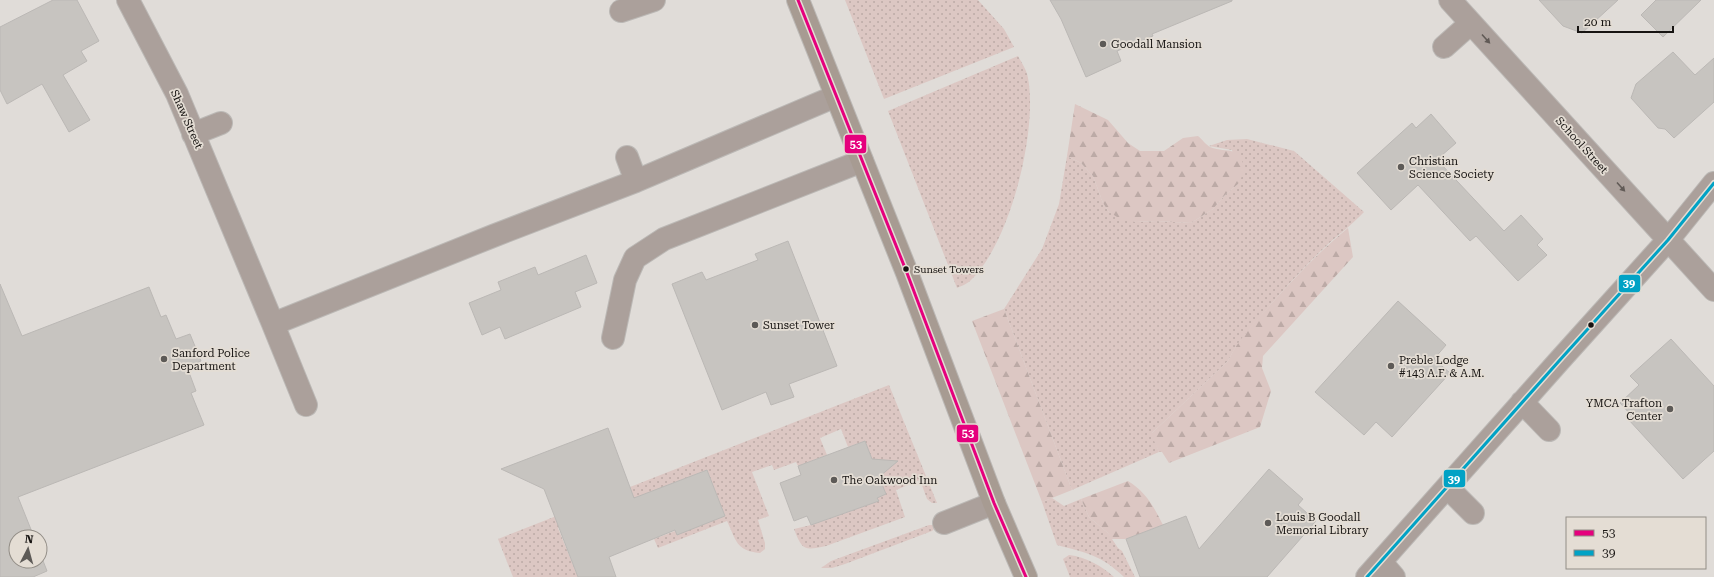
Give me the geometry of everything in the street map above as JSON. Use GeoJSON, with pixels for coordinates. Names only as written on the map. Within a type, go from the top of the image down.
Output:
{"type":"FeatureCollection","features":[{"type":"Feature","properties":{"kind":"highway"},"geometry":{"type":"LineString","coordinates":[[798,0],[907,273],[994,503],[1026,577]]}},
{"type":"Feature","properties":{"kind":"street","name":"Shaw Street"},"geometry":{"type":"LineString","coordinates":[[128,0],[177,94],[239,240],[306,405]]}},
{"type":"Feature","properties":{"kind":"street"},"geometry":{"type":"LineString","coordinates":[[621,11],[654,0]]}},
{"type":"Feature","properties":{"kind":"street","name":"School Street"},"geometry":{"type":"LineString","coordinates":[[1450,0],[1714,290]]}},
{"type":"Feature","properties":{"kind":"street"},"geometry":{"type":"LineString","coordinates":[[1444,47],[1471,23]]}},
{"type":"Feature","properties":{"kind":"street"},"geometry":{"type":"LineString","coordinates":[[273,324],[493,236],[636,181],[836,96]]}},
{"type":"Feature","properties":{"kind":"street"},"geometry":{"type":"LineString","coordinates":[[193,134],[221,123]]}},
{"type":"Feature","properties":{"kind":"street"},"geometry":{"type":"LineString","coordinates":[[626,157],[636,181]]}},
{"type":"Feature","properties":{"kind":"street"},"geometry":{"type":"LineString","coordinates":[[612,338],[625,280],[635,258],[664,239],[862,162]]}},
{"type":"Feature","properties":{"kind":"street"},"geometry":{"type":"LineString","coordinates":[[1381,572],[1447,487],[1668,240],[1714,183]]}},
{"type":"Feature","properties":{"kind":"street"},"geometry":{"type":"LineString","coordinates":[[1522,402],[1548,430]]}},
{"type":"Feature","properties":{"kind":"street"},"geometry":{"type":"LineString","coordinates":[[1447,487],[1473,512]]}},
{"type":"Feature","properties":{"kind":"street"},"geometry":{"type":"LineString","coordinates":[[944,523],[994,503]]}},
{"type":"Feature","properties":{"kind":"green space"},"geometry":{"type":"Polygon","coordinates":[[[845,0],[978,0],[1004,29],[1014,47],[884,99],[845,0]]]}},
{"type":"Feature","properties":{"kind":"green space"},"geometry":{"type":"Polygon","coordinates":[[[1018,56],[1027,75],[1030,100],[1029,127],[1025,156],[1018,186],[1009,214],[997,241],[984,264],[970,281],[957,288],[888,111],[1018,56]]]}},
{"type":"Feature","properties":{"kind":"green space"},"geometry":{"type":"Polygon","coordinates":[[[1075,104],[1108,120],[1128,143],[1140,151],[1164,151],[1183,138],[1198,136],[1210,147],[1236,153],[1240,156],[1245,170],[1238,184],[1224,196],[1213,209],[1191,223],[1156,221],[1136,222],[1122,220],[1109,212],[1103,203],[1093,176],[1081,163],[1067,156],[1075,104]]]}},
{"type":"Feature","properties":{"kind":"green space"},"geometry":{"type":"Polygon","coordinates":[[[1247,139],[1294,151],[1364,212],[1323,249],[1287,286],[1245,334],[1228,361],[1152,433],[1159,452],[1072,490],[1004,309],[1042,249],[1059,204],[1067,156],[1081,163],[1093,176],[1103,203],[1109,212],[1136,222],[1156,221],[1191,223],[1213,209],[1224,196],[1238,184],[1232,150],[1209,146],[1227,140],[1247,139]]]}},
{"type":"Feature","properties":{"kind":"green space"},"geometry":{"type":"Polygon","coordinates":[[[1348,228],[1353,257],[1263,356],[1262,368],[1271,391],[1260,427],[1169,463],[1162,452],[1159,452],[1151,434],[1228,361],[1242,338],[1254,323],[1299,273],[1348,228]]]}},
{"type":"Feature","properties":{"kind":"green space"},"geometry":{"type":"Polygon","coordinates":[[[1004,309],[1072,490],[1042,502],[972,321],[1004,309]]]}},
{"type":"Feature","properties":{"kind":"green space"},"geometry":{"type":"Polygon","coordinates":[[[889,385],[937,503],[932,503],[927,499],[920,480],[896,490],[905,517],[826,546],[808,548],[802,545],[794,529],[811,525],[878,501],[877,498],[886,494],[879,477],[886,471],[872,459],[865,441],[848,447],[841,429],[820,438],[827,455],[798,466],[796,462],[774,470],[772,465],[752,472],[769,516],[758,520],[765,543],[765,549],[760,553],[752,552],[741,547],[735,539],[727,521],[658,548],[654,539],[675,531],[677,534],[725,516],[707,470],[558,528],[578,577],[513,577],[498,539],[889,385]]]}},
{"type":"Feature","properties":{"kind":"green space"},"geometry":{"type":"Polygon","coordinates":[[[1128,481],[1145,495],[1153,506],[1163,525],[1126,539],[1111,539],[1108,533],[1089,517],[1081,499],[1128,481]]]}},
{"type":"Feature","properties":{"kind":"green space"},"geometry":{"type":"Polygon","coordinates":[[[1052,498],[1064,506],[1081,499],[1089,517],[1108,533],[1118,548],[1122,551],[1135,577],[1124,577],[1101,559],[1057,545],[1042,502],[1052,498]]]}},
{"type":"Feature","properties":{"kind":"green space"},"geometry":{"type":"Polygon","coordinates":[[[929,525],[935,525],[936,527],[932,531],[845,564],[832,568],[821,568],[831,561],[929,525]]]}},
{"type":"Feature","properties":{"kind":"green space"},"geometry":{"type":"Polygon","coordinates":[[[1069,555],[1082,558],[1093,563],[1114,577],[1070,577],[1063,559],[1069,555]]]}},
{"type":"Feature","properties":{"kind":"building"},"geometry":{"type":"Polygon","coordinates":[[[53,0],[77,0],[99,41],[81,51],[87,61],[63,75],[90,120],[69,132],[42,84],[7,104],[0,90],[0,27],[53,0]]]}},
{"type":"Feature","properties":{"kind":"building","name":"Goodall Mansion"},"geometry":{"type":"Polygon","coordinates":[[[1050,0],[1232,1],[1152,34],[1153,36],[1117,51],[1121,61],[1086,77],[1061,19],[1050,0]]]}},
{"type":"Feature","properties":{"kind":"building"},"geometry":{"type":"Polygon","coordinates":[[[1539,0],[1618,0],[1582,33],[1563,26],[1539,0]]]}},
{"type":"Feature","properties":{"kind":"building"},"geometry":{"type":"Polygon","coordinates":[[[1656,0],[1701,0],[1663,37],[1641,15],[1656,0]]]}},
{"type":"Feature","properties":{"kind":"building"},"geometry":{"type":"Polygon","coordinates":[[[1673,52],[1695,75],[1714,58],[1714,102],[1674,138],[1665,129],[1658,128],[1631,98],[1636,84],[1673,52]]]}},
{"type":"Feature","properties":{"kind":"building"},"geometry":{"type":"Polygon","coordinates":[[[1431,114],[1456,143],[1441,156],[1445,161],[1441,164],[1504,231],[1521,215],[1543,239],[1537,245],[1547,255],[1518,281],[1476,236],[1470,241],[1418,185],[1391,210],[1357,173],[1412,123],[1416,128],[1431,114]]]}},
{"type":"Feature","properties":{"kind":"building","name":"Sunset Tower"},"geometry":{"type":"Polygon","coordinates":[[[788,241],[837,366],[789,384],[794,397],[771,405],[766,392],[722,410],[672,284],[702,272],[706,280],[758,260],[755,254],[788,241]]]}},
{"type":"Feature","properties":{"kind":"building"},"geometry":{"type":"Polygon","coordinates":[[[586,255],[597,283],[575,292],[581,307],[505,339],[500,327],[482,335],[469,303],[501,290],[498,282],[535,267],[538,275],[586,255]]]}},
{"type":"Feature","properties":{"kind":"building"},"geometry":{"type":"Polygon","coordinates":[[[0,284],[22,336],[149,287],[161,317],[166,315],[176,339],[190,334],[201,361],[187,367],[196,391],[191,393],[204,425],[18,497],[31,529],[8,529],[8,569],[46,569],[47,571],[33,577],[0,577],[0,284]]]}},
{"type":"Feature","properties":{"kind":"building","name":"Preble Lodge #143 A.F. & A.M."},"geometry":{"type":"Polygon","coordinates":[[[1398,301],[1446,345],[1434,359],[1450,373],[1392,437],[1376,422],[1364,435],[1315,392],[1398,301]]]}},
{"type":"Feature","properties":{"kind":"building","name":"YMCA Trafton Center"},"geometry":{"type":"Polygon","coordinates":[[[1671,339],[1714,386],[1714,451],[1683,479],[1628,419],[1632,416],[1620,403],[1639,385],[1630,376],[1671,339]]]}},
{"type":"Feature","properties":{"kind":"building"},"geometry":{"type":"Polygon","coordinates":[[[608,428],[634,498],[707,470],[725,516],[677,535],[675,530],[609,557],[616,577],[578,577],[544,489],[501,469],[608,428]]]}},
{"type":"Feature","properties":{"kind":"building","name":"The Oakwood Inn"},"geometry":{"type":"Polygon","coordinates":[[[865,441],[872,459],[898,461],[879,477],[886,494],[877,498],[879,501],[811,525],[807,516],[794,521],[780,483],[801,475],[798,466],[865,441]]]}},
{"type":"Feature","properties":{"kind":"building","name":"Louis B Goodall Memorial Library"},"geometry":{"type":"Polygon","coordinates":[[[1269,469],[1303,499],[1298,505],[1316,521],[1267,577],[1140,577],[1126,539],[1186,516],[1199,549],[1269,469]]]}},
{"type":"Feature","properties":{"kind":"transit line","name":"53"},"geometry":{"type":"LineString","coordinates":[[798,0],[907,273],[994,503],[1026,577]]}},
{"type":"Feature","properties":{"kind":"transit line","name":"39"},"geometry":{"type":"LineString","coordinates":[[1367,577],[1668,240],[1714,183]]}},
{"type":"Feature","properties":{"kind":"place","name":"Goodall Mansion"},"geometry":{"type":"Point","coordinates":[1103,44]}},
{"type":"Feature","properties":{"kind":"place","name":"Christian Science Society"},"geometry":{"type":"Point","coordinates":[1401,167]}},
{"type":"Feature","properties":{"kind":"place","name":"Sunset Towers"},"geometry":{"type":"Point","coordinates":[906,269]}},
{"type":"Feature","properties":{"kind":"place","name":"Sunset Tower"},"geometry":{"type":"Point","coordinates":[755,325]}},
{"type":"Feature","properties":{"kind":"place","name":"Sanford Police Department"},"geometry":{"type":"Point","coordinates":[164,359]}},
{"type":"Feature","properties":{"kind":"place","name":"Preble Lodge #143 A.F. & A.M."},"geometry":{"type":"Point","coordinates":[1391,366]}},
{"type":"Feature","properties":{"kind":"place","name":"YMCA Trafton Center"},"geometry":{"type":"Point","coordinates":[1670,409]}},
{"type":"Feature","properties":{"kind":"place","name":"The Oakwood Inn"},"geometry":{"type":"Point","coordinates":[834,480]}},
{"type":"Feature","properties":{"kind":"place","name":"Louis B Goodall Memorial Library"},"geometry":{"type":"Point","coordinates":[1268,523]}}]}
